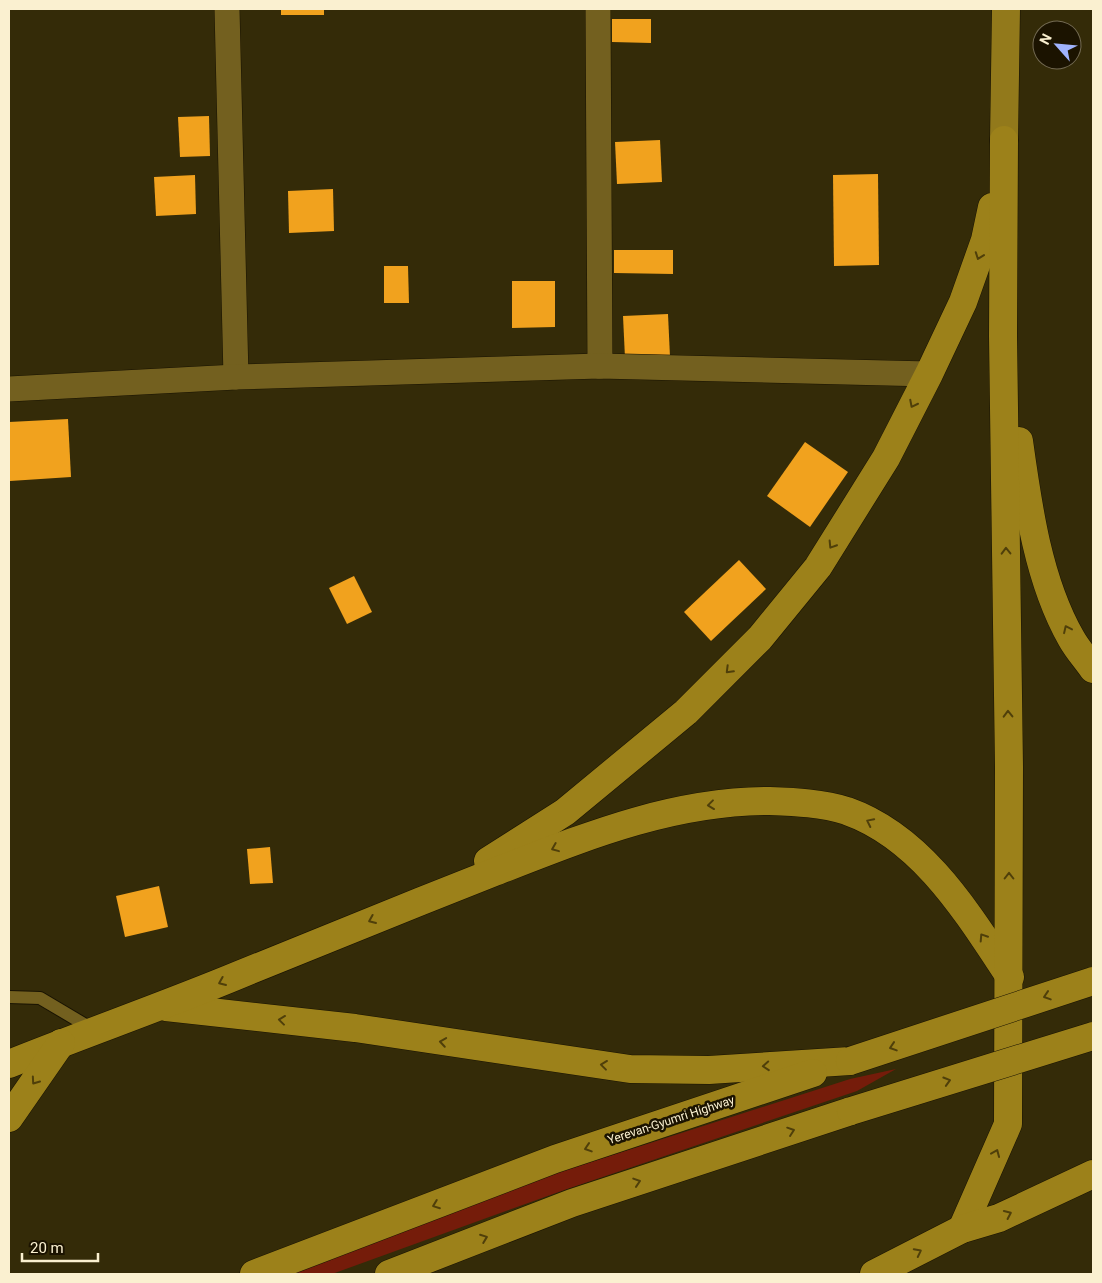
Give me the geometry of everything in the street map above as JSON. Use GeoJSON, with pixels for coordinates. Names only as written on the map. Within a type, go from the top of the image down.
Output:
{"type":"FeatureCollection","features":[{"type":"Feature","properties":{"kind":"highway"},"geometry":{"type":"LineString","coordinates":[[962,1230],[1008,1124],[1010,977],[1003,336],[1004,140]]}},
{"type":"Feature","properties":{"kind":"highway"},"geometry":{"type":"LineString","coordinates":[[417,901],[497,856],[565,812],[686,712],[760,638],[818,567],[886,458],[963,302],[985,240],[1004,140]]}},
{"type":"Feature","properties":{"kind":"highway"},"geometry":{"type":"LineString","coordinates":[[1003,336],[1030,520],[1055,603],[1071,638],[1093,669]]}},
{"type":"Feature","properties":{"kind":"highway"},"geometry":{"type":"LineString","coordinates":[[9,1064],[61,1043],[162,1007],[417,901],[579,839],[666,812],[757,801],[821,805],[847,811],[876,824],[923,861],[961,903],[1010,977]]}},
{"type":"Feature","properties":{"kind":"highway","name":"Yerevan-Gyumri Highway"},"geometry":{"type":"LineString","coordinates":[[254,1274],[555,1159],[1093,981]]}},
{"type":"Feature","properties":{"kind":"highway"},"geometry":{"type":"LineString","coordinates":[[162,1007],[355,1028],[630,1068],[709,1070],[850,1061]]}},
{"type":"Feature","properties":{"kind":"highway"},"geometry":{"type":"LineString","coordinates":[[390,1274],[572,1204],[851,1112],[1093,1036]]}},
{"type":"Feature","properties":{"kind":"highway"},"geometry":{"type":"LineString","coordinates":[[9,1118],[61,1043]]}},
{"type":"Feature","properties":{"kind":"highway"},"geometry":{"type":"LineString","coordinates":[[874,1274],[962,1230],[999,1218],[1093,1174]]}},
{"type":"Feature","properties":{"kind":"main road"},"geometry":{"type":"LineString","coordinates":[[1004,140],[1006,9]]}},
{"type":"Feature","properties":{"kind":"street"},"geometry":{"type":"LineString","coordinates":[[227,9],[236,377]]}},
{"type":"Feature","properties":{"kind":"street"},"geometry":{"type":"LineString","coordinates":[[598,9],[600,366]]}},
{"type":"Feature","properties":{"kind":"street"},"geometry":{"type":"LineString","coordinates":[[9,389],[236,377],[600,366],[929,374]]}},
{"type":"Feature","properties":{"kind":"lane"},"geometry":{"type":"LineString","coordinates":[[9,997],[40,998],[96,1031]]}},
{"type":"Feature","properties":{"kind":"shaded area"},"geometry":{"type":"Polygon","coordinates":[[[896,1069],[857,1091],[567,1189],[332,1274],[291,1274],[415,1225],[560,1172],[850,1079],[896,1069]]]}},
{"type":"Feature","properties":{"kind":"building"},"geometry":{"type":"Polygon","coordinates":[[[281,9],[324,9],[324,15],[281,15],[281,9]]]}},
{"type":"Feature","properties":{"kind":"building"},"geometry":{"type":"Polygon","coordinates":[[[612,19],[651,19],[651,43],[612,42],[612,19]]]}},
{"type":"Feature","properties":{"kind":"building"},"geometry":{"type":"Polygon","coordinates":[[[209,116],[210,156],[180,157],[178,117],[209,116]]]}},
{"type":"Feature","properties":{"kind":"building"},"geometry":{"type":"Polygon","coordinates":[[[660,140],[662,182],[617,184],[615,142],[660,140]]]}},
{"type":"Feature","properties":{"kind":"building"},"geometry":{"type":"Polygon","coordinates":[[[878,174],[879,265],[834,266],[833,175],[878,174]]]}},
{"type":"Feature","properties":{"kind":"building"},"geometry":{"type":"Polygon","coordinates":[[[195,175],[196,214],[156,216],[154,177],[195,175]]]}},
{"type":"Feature","properties":{"kind":"building"},"geometry":{"type":"Polygon","coordinates":[[[333,189],[334,231],[289,233],[288,191],[333,189]]]}},
{"type":"Feature","properties":{"kind":"building"},"geometry":{"type":"Polygon","coordinates":[[[614,250],[673,250],[673,274],[614,273],[614,250]]]}},
{"type":"Feature","properties":{"kind":"building"},"geometry":{"type":"Polygon","coordinates":[[[384,266],[408,266],[409,303],[384,303],[384,266]]]}},
{"type":"Feature","properties":{"kind":"building"},"geometry":{"type":"Polygon","coordinates":[[[512,281],[555,281],[555,327],[512,328],[512,281]]]}},
{"type":"Feature","properties":{"kind":"building"},"geometry":{"type":"Polygon","coordinates":[[[668,314],[670,357],[625,358],[623,316],[668,314]]]}},
{"type":"Feature","properties":{"kind":"building"},"geometry":{"type":"Polygon","coordinates":[[[68,419],[71,477],[10,481],[9,422],[68,419]]]}},
{"type":"Feature","properties":{"kind":"building"},"geometry":{"type":"Polygon","coordinates":[[[805,442],[848,472],[810,527],[767,496],[805,442]]]}},
{"type":"Feature","properties":{"kind":"building"},"geometry":{"type":"Polygon","coordinates":[[[739,560],[766,589],[711,641],[684,612],[739,560]]]}},
{"type":"Feature","properties":{"kind":"building"},"geometry":{"type":"Polygon","coordinates":[[[354,576],[372,612],[347,624],[329,588],[354,576]]]}},
{"type":"Feature","properties":{"kind":"building"},"geometry":{"type":"Polygon","coordinates":[[[270,847],[273,883],[250,884],[247,849],[270,847]]]}},
{"type":"Feature","properties":{"kind":"building"},"geometry":{"type":"Polygon","coordinates":[[[159,886],[168,927],[125,937],[116,896],[159,886]]]}}]}
